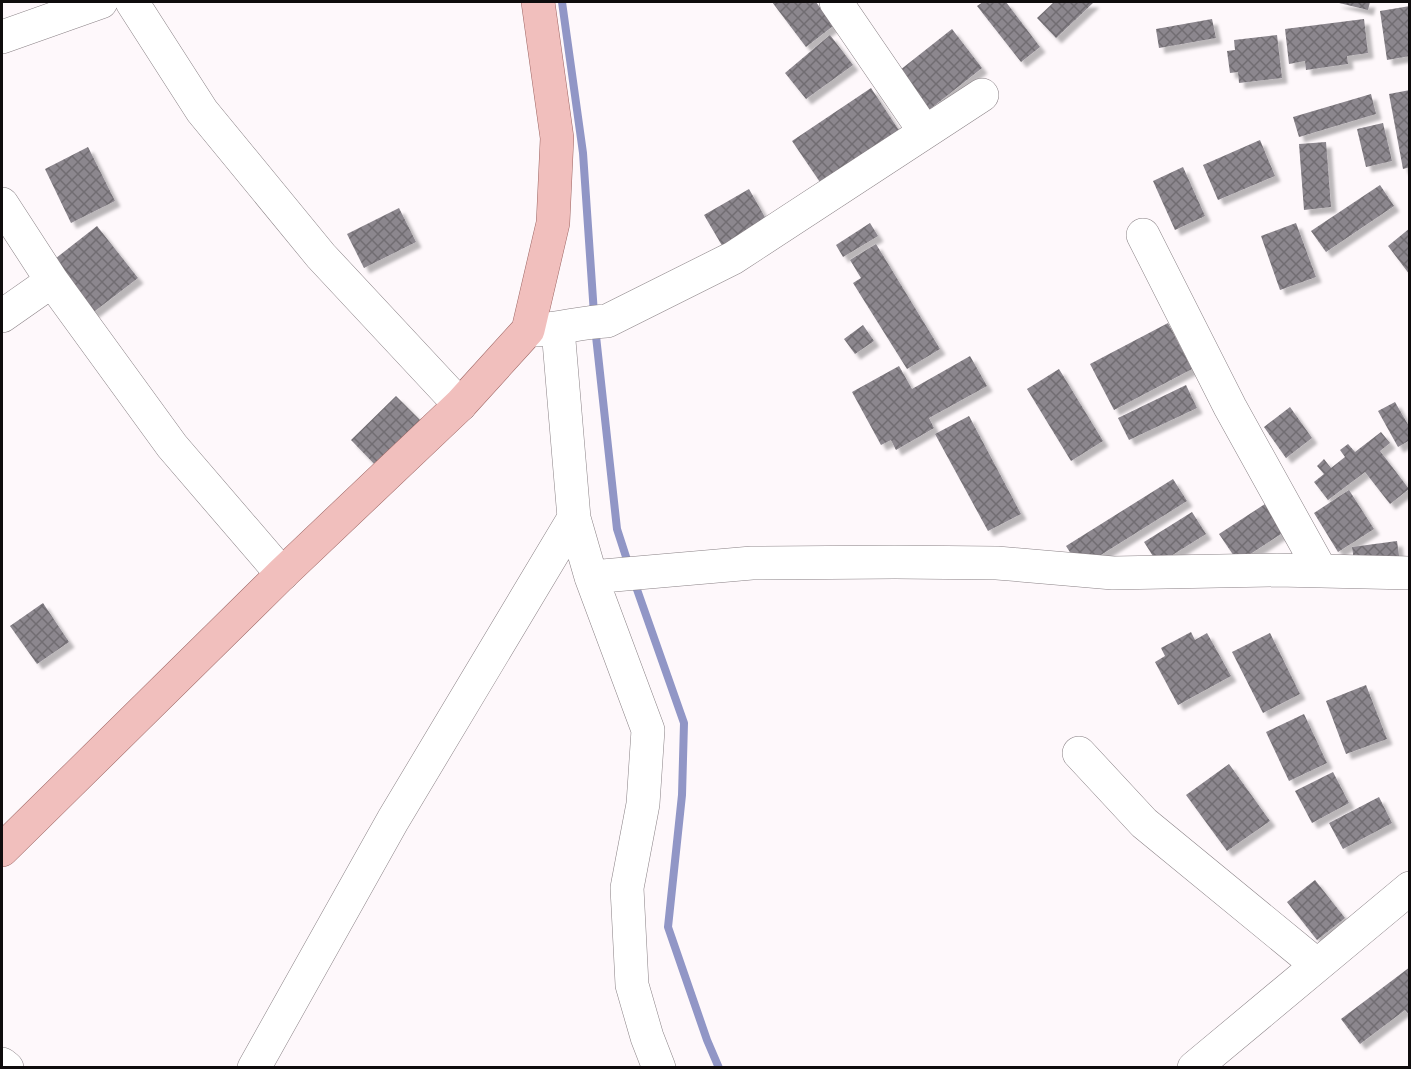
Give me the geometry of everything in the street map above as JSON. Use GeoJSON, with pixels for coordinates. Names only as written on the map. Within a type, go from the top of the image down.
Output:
{"type":"FeatureCollection","features":[{"type":"Feature","properties":{"kind":"main road"},"geometry":{"type":"LineString","coordinates":[[2,850],[282,574],[460,405],[569,325],[553,223],[557,138],[538,2]]}},
{"type":"Feature","properties":{"kind":"street"},"geometry":{"type":"LineString","coordinates":[[2,37],[101,2]]}},
{"type":"Feature","properties":{"kind":"street"},"geometry":{"type":"LineString","coordinates":[[132,2],[202,111],[321,256],[460,405]]}},
{"type":"Feature","properties":{"kind":"street"},"geometry":{"type":"LineString","coordinates":[[836,2],[925,132]]}},
{"type":"Feature","properties":{"kind":"street"},"geometry":{"type":"LineString","coordinates":[[659,1068],[647,1037],[632,985],[627,888],[643,804],[648,730],[600,576],[574,518],[569,325],[733,258],[982,95]]}},
{"type":"Feature","properties":{"kind":"street"},"geometry":{"type":"LineString","coordinates":[[2,204],[52,280],[172,446],[282,574]]}},
{"type":"Feature","properties":{"kind":"street"},"geometry":{"type":"LineString","coordinates":[[1143,235],[1230,407],[1321,571]]}},
{"type":"Feature","properties":{"kind":"street"},"geometry":{"type":"LineString","coordinates":[[2,316],[52,280]]}},
{"type":"Feature","properties":{"kind":"street"},"geometry":{"type":"LineString","coordinates":[[254,1068],[393,820],[574,518]]}},
{"type":"Feature","properties":{"kind":"street"},"geometry":{"type":"LineString","coordinates":[[600,576],[752,563],[883,562],[997,563],[1113,573],[1321,571],[1410,573]]}},
{"type":"Feature","properties":{"kind":"street"},"geometry":{"type":"LineString","coordinates":[[1079,753],[1144,823],[1317,965]]}},
{"type":"Feature","properties":{"kind":"street"},"geometry":{"type":"LineString","coordinates":[[1194,1068],[1410,888]]}},
{"type":"Feature","properties":{"kind":"street"},"geometry":{"type":"LineString","coordinates":[[2,1064],[8,1068]]}},
{"type":"Feature","properties":{"kind":"building"},"geometry":{"type":"Polygon","coordinates":[[[772,2],[816,2],[833,26],[806,47],[772,2]]]}},
{"type":"Feature","properties":{"kind":"building"},"geometry":{"type":"Polygon","coordinates":[[[983,2],[1006,2],[1040,47],[1021,62],[977,6],[983,2]]]}},
{"type":"Feature","properties":{"kind":"building"},"geometry":{"type":"Polygon","coordinates":[[[1054,2],[1094,2],[1056,38],[1037,18],[1054,2]]]}},
{"type":"Feature","properties":{"kind":"building"},"geometry":{"type":"Polygon","coordinates":[[[1335,2],[1370,2],[1368,10],[1335,2]]]}},
{"type":"Feature","properties":{"kind":"building"},"geometry":{"type":"Polygon","coordinates":[[[1410,6],[1410,56],[1387,60],[1380,11],[1410,6]]]}},
{"type":"Feature","properties":{"kind":"building"},"geometry":{"type":"Polygon","coordinates":[[[1212,19],[1216,38],[1159,48],[1156,29],[1212,19]]]}},
{"type":"Feature","properties":{"kind":"building"},"geometry":{"type":"Polygon","coordinates":[[[1364,19],[1368,53],[1347,56],[1348,64],[1306,70],[1305,61],[1289,64],[1285,29],[1364,19]]]}},
{"type":"Feature","properties":{"kind":"building"},"geometry":{"type":"Polygon","coordinates":[[[952,29],[982,68],[925,113],[895,74],[952,29]]]}},
{"type":"Feature","properties":{"kind":"building"},"geometry":{"type":"Polygon","coordinates":[[[830,35],[853,65],[806,99],[785,73],[830,35]]]}},
{"type":"Feature","properties":{"kind":"building"},"geometry":{"type":"Polygon","coordinates":[[[1277,35],[1282,78],[1239,83],[1238,72],[1230,73],[1227,51],[1235,50],[1234,40],[1277,35]]]}},
{"type":"Feature","properties":{"kind":"building"},"geometry":{"type":"Polygon","coordinates":[[[871,88],[902,135],[824,188],[792,141],[871,88]]]}},
{"type":"Feature","properties":{"kind":"building"},"geometry":{"type":"Polygon","coordinates":[[[1410,90],[1410,167],[1403,169],[1389,94],[1410,90]]]}},
{"type":"Feature","properties":{"kind":"building"},"geometry":{"type":"Polygon","coordinates":[[[1371,94],[1376,114],[1299,137],[1293,117],[1371,94]]]}},
{"type":"Feature","properties":{"kind":"building"},"geometry":{"type":"Polygon","coordinates":[[[1383,123],[1392,161],[1366,167],[1357,129],[1383,123]]]}},
{"type":"Feature","properties":{"kind":"building"},"geometry":{"type":"Polygon","coordinates":[[[1260,140],[1275,176],[1218,200],[1203,165],[1260,140]]]}},
{"type":"Feature","properties":{"kind":"building"},"geometry":{"type":"Polygon","coordinates":[[[1326,142],[1331,207],[1304,210],[1299,144],[1326,142]]]}},
{"type":"Feature","properties":{"kind":"building"},"geometry":{"type":"Polygon","coordinates":[[[88,147],[115,201],[71,223],[45,169],[88,147]]]}},
{"type":"Feature","properties":{"kind":"building"},"geometry":{"type":"Polygon","coordinates":[[[1183,167],[1205,216],[1175,230],[1153,181],[1183,167]]]}},
{"type":"Feature","properties":{"kind":"building"},"geometry":{"type":"Polygon","coordinates":[[[1380,185],[1394,206],[1326,252],[1311,231],[1380,185]]]}},
{"type":"Feature","properties":{"kind":"building"},"geometry":{"type":"Polygon","coordinates":[[[749,189],[771,228],[727,254],[704,215],[749,189]]]}},
{"type":"Feature","properties":{"kind":"building"},"geometry":{"type":"Polygon","coordinates":[[[399,208],[416,242],[364,268],[347,234],[399,208]]]}},
{"type":"Feature","properties":{"kind":"building"},"geometry":{"type":"Polygon","coordinates":[[[870,223],[878,236],[843,257],[836,245],[870,223]]]}},
{"type":"Feature","properties":{"kind":"building"},"geometry":{"type":"Polygon","coordinates":[[[1296,223],[1316,277],[1280,290],[1261,236],[1296,223]]]}},
{"type":"Feature","properties":{"kind":"building"},"geometry":{"type":"Polygon","coordinates":[[[97,226],[138,278],[91,314],[51,262],[97,226]]]}},
{"type":"Feature","properties":{"kind":"building"},"geometry":{"type":"Polygon","coordinates":[[[1410,228],[1410,275],[1388,246],[1410,228]]]}},
{"type":"Feature","properties":{"kind":"building"},"geometry":{"type":"Polygon","coordinates":[[[876,244],[940,349],[907,369],[853,283],[861,278],[850,260],[876,244]]]}},
{"type":"Feature","properties":{"kind":"building"},"geometry":{"type":"Polygon","coordinates":[[[1168,323],[1192,369],[1114,410],[1090,364],[1168,323]]]}},
{"type":"Feature","properties":{"kind":"building"},"geometry":{"type":"Polygon","coordinates":[[[863,325],[874,341],[855,354],[844,339],[863,325]]]}},
{"type":"Feature","properties":{"kind":"building"},"geometry":{"type":"Polygon","coordinates":[[[970,356],[987,386],[929,418],[934,428],[896,450],[891,440],[881,445],[852,392],[899,366],[912,389],[970,356]]]}},
{"type":"Feature","properties":{"kind":"building"},"geometry":{"type":"Polygon","coordinates":[[[1059,369],[1103,441],[1071,461],[1027,389],[1059,369]]]}},
{"type":"Feature","properties":{"kind":"building"},"geometry":{"type":"Polygon","coordinates":[[[1186,385],[1197,408],[1129,440],[1118,418],[1186,385]]]}},
{"type":"Feature","properties":{"kind":"building"},"geometry":{"type":"Polygon","coordinates":[[[396,396],[426,426],[381,471],[351,440],[396,396]]]}},
{"type":"Feature","properties":{"kind":"building"},"geometry":{"type":"Polygon","coordinates":[[[1395,402],[1410,428],[1410,440],[1398,447],[1378,411],[1395,402]]]}},
{"type":"Feature","properties":{"kind":"building"},"geometry":{"type":"Polygon","coordinates":[[[1290,407],[1312,438],[1286,458],[1264,427],[1290,407]]]}},
{"type":"Feature","properties":{"kind":"building"},"geometry":{"type":"Polygon","coordinates":[[[969,416],[1021,514],[988,531],[935,434],[969,416]]]}},
{"type":"Feature","properties":{"kind":"building"},"geometry":{"type":"Polygon","coordinates":[[[1381,432],[1390,443],[1380,451],[1409,489],[1390,504],[1365,472],[1328,500],[1314,482],[1324,474],[1317,466],[1324,459],[1331,468],[1345,457],[1340,450],[1348,444],[1355,452],[1381,432]]]}},
{"type":"Feature","properties":{"kind":"building"},"geometry":{"type":"Polygon","coordinates":[[[1173,479],[1187,501],[1080,568],[1066,546],[1173,479]]]}},
{"type":"Feature","properties":{"kind":"building"},"geometry":{"type":"Polygon","coordinates":[[[1349,490],[1374,529],[1338,552],[1314,513],[1349,490]]]}},
{"type":"Feature","properties":{"kind":"building"},"geometry":{"type":"Polygon","coordinates":[[[1268,502],[1287,530],[1238,562],[1219,534],[1268,502]]]}},
{"type":"Feature","properties":{"kind":"building"},"geometry":{"type":"Polygon","coordinates":[[[1192,512],[1206,534],[1158,564],[1144,542],[1192,512]]]}},
{"type":"Feature","properties":{"kind":"building"},"geometry":{"type":"Polygon","coordinates":[[[1397,541],[1400,563],[1355,568],[1352,547],[1397,541]]]}},
{"type":"Feature","properties":{"kind":"building"},"geometry":{"type":"Polygon","coordinates":[[[43,603],[69,642],[37,664],[10,626],[43,603]]]}},
{"type":"Feature","properties":{"kind":"building"},"geometry":{"type":"Polygon","coordinates":[[[1191,632],[1195,640],[1207,633],[1231,676],[1178,705],[1155,662],[1165,656],[1161,648],[1191,632]]]}},
{"type":"Feature","properties":{"kind":"building"},"geometry":{"type":"Polygon","coordinates":[[[1270,633],[1300,694],[1263,713],[1232,652],[1270,633]]]}},
{"type":"Feature","properties":{"kind":"building"},"geometry":{"type":"Polygon","coordinates":[[[1366,685],[1387,739],[1346,754],[1326,701],[1366,685]]]}},
{"type":"Feature","properties":{"kind":"building"},"geometry":{"type":"Polygon","coordinates":[[[1304,714],[1327,763],[1289,781],[1266,732],[1304,714]]]}},
{"type":"Feature","properties":{"kind":"building"},"geometry":{"type":"Polygon","coordinates":[[[1229,764],[1270,821],[1227,851],[1186,795],[1229,764]]]}},
{"type":"Feature","properties":{"kind":"building"},"geometry":{"type":"Polygon","coordinates":[[[1333,772],[1349,803],[1312,823],[1295,791],[1333,772]]]}},
{"type":"Feature","properties":{"kind":"building"},"geometry":{"type":"Polygon","coordinates":[[[1379,797],[1392,823],[1343,849],[1329,823],[1379,797]]]}},
{"type":"Feature","properties":{"kind":"building"},"geometry":{"type":"Polygon","coordinates":[[[1315,880],[1345,918],[1317,940],[1287,902],[1315,880]]]}},
{"type":"Feature","properties":{"kind":"building"},"geometry":{"type":"Polygon","coordinates":[[[1410,967],[1410,1016],[1405,1010],[1360,1044],[1341,1019],[1410,967]]]}},
{"type":"Feature","properties":{"kind":"waterway"},"geometry":{"type":"LineString","coordinates":[[562,2],[583,153],[594,314]]}},
{"type":"Feature","properties":{"kind":"waterway"},"geometry":{"type":"LineString","coordinates":[[595,327],[617,529],[629,566]]}},
{"type":"Feature","properties":{"kind":"waterway"},"geometry":{"type":"LineString","coordinates":[[634,581],[684,723],[682,795],[668,927],[719,1068]]}}]}
